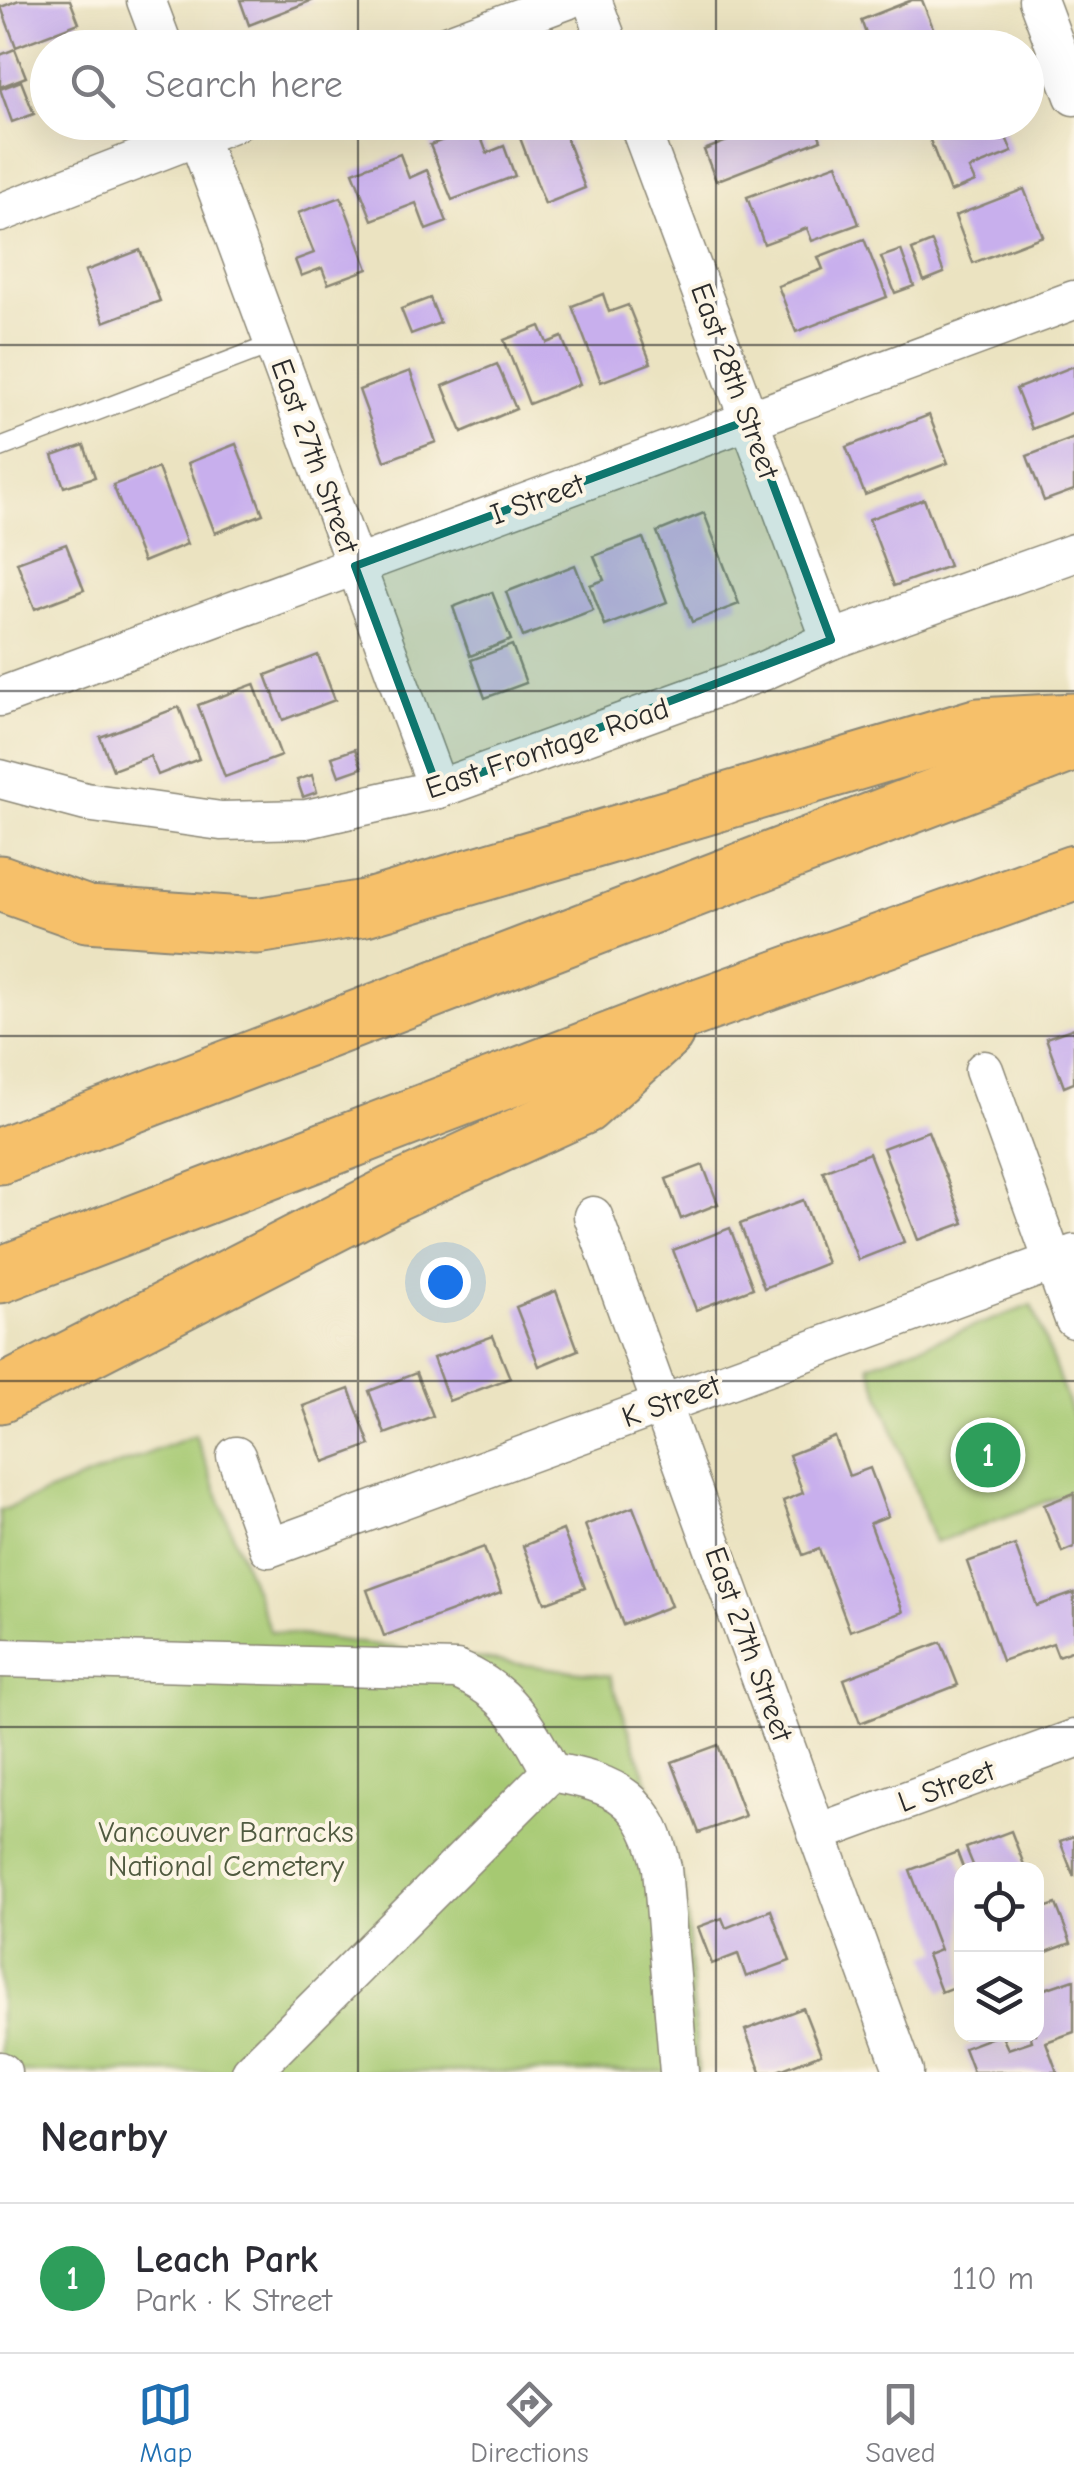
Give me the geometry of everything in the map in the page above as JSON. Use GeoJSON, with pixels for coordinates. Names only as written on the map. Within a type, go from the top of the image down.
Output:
{"type":"FeatureCollection","features":[{"type":"Feature","properties":{"kind":"highway"},"geometry":{"type":"LineString","coordinates":[[0,883],[86,914],[258,926],[365,908],[979,726],[1074,721]]}},
{"type":"Feature","properties":{"kind":"highway"},"geometry":{"type":"LineString","coordinates":[[0,1156],[1074,742]]}},
{"type":"Feature","properties":{"kind":"highway"},"geometry":{"type":"LineString","coordinates":[[0,1275],[692,1009],[1074,872]]}},
{"type":"Feature","properties":{"kind":"highway"},"geometry":{"type":"LineString","coordinates":[[0,1394],[394,1193],[584,1106],[692,1009]]}},
{"type":"Feature","properties":{"kind":"street"},"geometry":{"type":"LineString","coordinates":[[146,0],[157,30]]}},
{"type":"Feature","properties":{"kind":"street"},"geometry":{"type":"LineString","coordinates":[[486,30],[566,0]]}},
{"type":"Feature","properties":{"kind":"street"},"geometry":{"type":"LineString","coordinates":[[592,0],[603,30]]}},
{"type":"Feature","properties":{"kind":"street"},"geometry":{"type":"LineString","coordinates":[[1038,0],[1074,96]]}},
{"type":"Feature","properties":{"kind":"street"},"geometry":{"type":"LineString","coordinates":[[0,212],[170,140]]}},
{"type":"Feature","properties":{"kind":"street","name":"East 27th Street"},"geometry":{"type":"LineString","coordinates":[[198,140],[438,789]]}},
{"type":"Feature","properties":{"kind":"street","name":"East 28th Street"},"geometry":{"type":"LineString","coordinates":[[645,140],[831,640]]}},
{"type":"Feature","properties":{"kind":"street","name":"I Street"},"geometry":{"type":"LineString","coordinates":[[0,697],[1074,300]]}},
{"type":"Feature","properties":{"kind":"street","name":"East Frontage Road"},"geometry":{"type":"LineString","coordinates":[[0,779],[86,802],[221,821],[307,819],[438,789],[1074,553]]}},
{"type":"Feature","properties":{"kind":"street"},"geometry":{"type":"LineString","coordinates":[[984,1070],[1064,1258],[1074,1319]]}},
{"type":"Feature","properties":{"kind":"street","name":"East 27th Street"},"geometry":{"type":"LineString","coordinates":[[594,1216],[904,2072]]}},
{"type":"Feature","properties":{"kind":"street","name":"K Street"},"geometry":{"type":"LineString","coordinates":[[236,1456],[269,1548],[1064,1258]]}},
{"type":"Feature","properties":{"kind":"street"},"geometry":{"type":"LineString","coordinates":[[0,1658],[456,1670],[484,1681],[506,1700],[551,1772],[581,1777],[617,1790],[640,1810],[656,1838],[662,1868],[679,2072]]}},
{"type":"Feature","properties":{"kind":"street","name":"L Street"},"geometry":{"type":"LineString","coordinates":[[818,1833],[1074,1739]]}},
{"type":"Feature","properties":{"kind":"street"},"geometry":{"type":"LineString","coordinates":[[251,2072],[551,1772]]}},
{"type":"Feature","properties":{"kind":"lane"},"geometry":{"type":"LineString","coordinates":[[0,448],[273,344]]}},
{"type":"Feature","properties":{"kind":"highlighted area"},"geometry":{"type":"Polygon","coordinates":[[[749,420],[831,640],[438,789],[355,566],[749,420]]]}},
{"type":"Feature","properties":{"kind":"green space"},"geometry":{"type":"Polygon","coordinates":[[[1032,1305],[1074,1419],[1074,1491],[935,1543],[869,1365],[1032,1305]]]}},
{"type":"Feature","properties":{"kind":"green space","name":"Vancouver Barracks National Cemetery"},"geometry":{"type":"Polygon","coordinates":[[[195,1435],[270,1631],[610,1676],[685,1887],[698,2072],[0,2072],[0,1511],[195,1435]]]}},
{"type":"Feature","properties":{"kind":"building"},"geometry":{"type":"Polygon","coordinates":[[[19,0],[70,0],[79,23],[61,30],[30,30],[30,42],[16,47],[1,7],[19,0]]]}},
{"type":"Feature","properties":{"kind":"building"},"geometry":{"type":"Polygon","coordinates":[[[240,0],[313,0],[249,25],[240,0]]]}},
{"type":"Feature","properties":{"kind":"building"},"geometry":{"type":"Polygon","coordinates":[[[912,0],[922,0],[934,30],[865,30],[861,20],[912,0]]]}},
{"type":"Feature","properties":{"kind":"building"},"geometry":{"type":"Polygon","coordinates":[[[15,49],[26,77],[0,87],[0,55],[15,49]]]}},
{"type":"Feature","properties":{"kind":"building"},"geometry":{"type":"Polygon","coordinates":[[[21,81],[30,115],[12,122],[0,89],[21,81]]]}},
{"type":"Feature","properties":{"kind":"building"},"geometry":{"type":"Polygon","coordinates":[[[443,140],[482,140],[487,153],[504,146],[515,176],[452,200],[430,145],[443,140]]]}},
{"type":"Feature","properties":{"kind":"building"},"geometry":{"type":"Polygon","coordinates":[[[521,140],[567,140],[585,188],[545,204],[521,140]]]}},
{"type":"Feature","properties":{"kind":"building"},"geometry":{"type":"Polygon","coordinates":[[[821,140],[716,181],[704,150],[727,141],[821,140]]]}},
{"type":"Feature","properties":{"kind":"building"},"geometry":{"type":"Polygon","coordinates":[[[930,140],[1007,140],[1012,152],[969,169],[975,182],[950,192],[930,140]]]}},
{"type":"Feature","properties":{"kind":"building"},"geometry":{"type":"Polygon","coordinates":[[[400,154],[409,178],[427,170],[447,222],[426,230],[416,203],[372,220],[353,172],[400,154]]]}},
{"type":"Feature","properties":{"kind":"building"},"geometry":{"type":"Polygon","coordinates":[[[837,164],[859,224],[812,241],[807,228],[764,244],[747,197],[837,164]]]}},
{"type":"Feature","properties":{"kind":"building"},"geometry":{"type":"Polygon","coordinates":[[[1024,189],[1043,236],[973,263],[955,216],[1024,189]]]}},
{"type":"Feature","properties":{"kind":"building"},"geometry":{"type":"Polygon","coordinates":[[[341,197],[368,269],[328,284],[322,268],[301,276],[295,260],[314,253],[298,213],[341,197]]]}},
{"type":"Feature","properties":{"kind":"building"},"geometry":{"type":"Polygon","coordinates":[[[864,239],[887,297],[796,332],[778,286],[823,269],[818,257],[864,239]]]}},
{"type":"Feature","properties":{"kind":"building"},"geometry":{"type":"Polygon","coordinates":[[[932,242],[944,273],[924,281],[912,250],[932,242]]]}},
{"type":"Feature","properties":{"kind":"building"},"geometry":{"type":"Polygon","coordinates":[[[140,250],[160,301],[104,322],[85,271],[140,250]]]}},
{"type":"Feature","properties":{"kind":"building"},"geometry":{"type":"Polygon","coordinates":[[[901,250],[914,286],[895,293],[881,257],[901,250]]]}},
{"type":"Feature","properties":{"kind":"building"},"geometry":{"type":"Polygon","coordinates":[[[603,294],[609,312],[628,305],[651,363],[601,382],[572,306],[603,294]]]}},
{"type":"Feature","properties":{"kind":"building"},"geometry":{"type":"Polygon","coordinates":[[[430,298],[440,323],[411,334],[401,309],[430,298]]]}},
{"type":"Feature","properties":{"kind":"building"},"geometry":{"type":"Polygon","coordinates":[[[540,326],[547,343],[562,337],[580,384],[529,404],[504,340],[540,326]]]}},
{"type":"Feature","properties":{"kind":"building"},"geometry":{"type":"Polygon","coordinates":[[[497,364],[516,409],[462,432],[443,386],[497,364]]]}},
{"type":"Feature","properties":{"kind":"building"},"geometry":{"type":"Polygon","coordinates":[[[1074,366],[1074,412],[1032,429],[1016,389],[1074,366]]]}},
{"type":"Feature","properties":{"kind":"building"},"geometry":{"type":"Polygon","coordinates":[[[410,371],[436,442],[385,461],[359,390],[410,371]]]}},
{"type":"Feature","properties":{"kind":"building"},"geometry":{"type":"Polygon","coordinates":[[[929,415],[948,463],[865,495],[846,447],[929,415]]]}},
{"type":"Feature","properties":{"kind":"building"},"geometry":{"type":"Polygon","coordinates":[[[1074,438],[1074,490],[1044,501],[1027,456],[1074,438]]]}},
{"type":"Feature","properties":{"kind":"building"},"geometry":{"type":"Polygon","coordinates":[[[236,444],[263,514],[215,533],[188,463],[236,444]]]}},
{"type":"Feature","properties":{"kind":"building"},"geometry":{"type":"Polygon","coordinates":[[[84,445],[95,477],[64,487],[53,456],[84,445]]]}},
{"type":"Feature","properties":{"kind":"building"},"geometry":{"type":"Polygon","coordinates":[[[158,468],[187,544],[143,562],[113,485],[158,468]]]}},
{"type":"Feature","properties":{"kind":"building"},"geometry":{"type":"Polygon","coordinates":[[[924,499],[949,566],[894,586],[869,519],[924,499]]]}},
{"type":"Feature","properties":{"kind":"building"},"geometry":{"type":"Polygon","coordinates":[[[704,513],[739,604],[692,622],[657,532],[704,513]]]}},
{"type":"Feature","properties":{"kind":"building"},"geometry":{"type":"Polygon","coordinates":[[[643,538],[667,602],[605,626],[590,585],[604,580],[594,556],[643,538]]]}},
{"type":"Feature","properties":{"kind":"building"},"geometry":{"type":"Polygon","coordinates":[[[66,544],[84,590],[35,609],[17,562],[66,544]]]}},
{"type":"Feature","properties":{"kind":"building"},"geometry":{"type":"Polygon","coordinates":[[[575,565],[593,610],[523,637],[506,592],[575,565]]]}},
{"type":"Feature","properties":{"kind":"building"},"geometry":{"type":"Polygon","coordinates":[[[492,592],[511,640],[470,656],[453,607],[492,592]]]}},
{"type":"Feature","properties":{"kind":"building"},"geometry":{"type":"Polygon","coordinates":[[[512,645],[526,683],[485,698],[471,660],[512,645]]]}},
{"type":"Feature","properties":{"kind":"building"},"geometry":{"type":"Polygon","coordinates":[[[318,655],[335,700],[283,720],[266,675],[318,655]]]}},
{"type":"Feature","properties":{"kind":"building"},"geometry":{"type":"Polygon","coordinates":[[[254,684],[281,756],[225,777],[198,705],[254,684]]]}},
{"type":"Feature","properties":{"kind":"building"},"geometry":{"type":"Polygon","coordinates":[[[179,707],[199,759],[158,775],[150,756],[113,770],[100,737],[179,707]]]}},
{"type":"Feature","properties":{"kind":"building"},"geometry":{"type":"Polygon","coordinates":[[[355,749],[362,768],[339,776],[332,757],[355,749]]]}},
{"type":"Feature","properties":{"kind":"building"},"geometry":{"type":"Polygon","coordinates":[[[312,775],[317,792],[303,797],[297,780],[312,775]]]}},
{"type":"Feature","properties":{"kind":"building"},"geometry":{"type":"Polygon","coordinates":[[[1074,1028],[1074,1083],[1064,1087],[1046,1038],[1074,1028]]]}},
{"type":"Feature","properties":{"kind":"building"},"geometry":{"type":"Polygon","coordinates":[[[928,1131],[964,1223],[918,1240],[883,1148],[928,1131]]]}},
{"type":"Feature","properties":{"kind":"building"},"geometry":{"type":"Polygon","coordinates":[[[869,1153],[904,1242],[858,1260],[823,1171],[869,1153]]]}},
{"type":"Feature","properties":{"kind":"building"},"geometry":{"type":"Polygon","coordinates":[[[703,1165],[718,1204],[681,1219],[666,1179],[703,1165]]]}},
{"type":"Feature","properties":{"kind":"building"},"geometry":{"type":"Polygon","coordinates":[[[803,1200],[827,1263],[764,1288],[740,1224],[803,1200]]]}},
{"type":"Feature","properties":{"kind":"building"},"geometry":{"type":"Polygon","coordinates":[[[730,1228],[753,1288],[696,1310],[673,1250],[730,1228]]]}},
{"type":"Feature","properties":{"kind":"building"},"geometry":{"type":"Polygon","coordinates":[[[556,1291],[578,1350],[539,1366],[516,1307],[556,1291]]]}},
{"type":"Feature","properties":{"kind":"building"},"geometry":{"type":"Polygon","coordinates":[[[493,1336],[510,1378],[449,1401],[433,1358],[493,1336]]]}},
{"type":"Feature","properties":{"kind":"building"},"geometry":{"type":"Polygon","coordinates":[[[416,1373],[433,1416],[385,1434],[369,1391],[416,1373]]]}},
{"type":"Feature","properties":{"kind":"building"},"geometry":{"type":"Polygon","coordinates":[[[349,1389],[370,1445],[324,1462],[303,1406],[349,1389]]]}},
{"type":"Feature","properties":{"kind":"building"},"geometry":{"type":"Polygon","coordinates":[[[835,1437],[849,1476],[870,1468],[888,1516],[870,1523],[903,1612],[850,1631],[819,1549],[803,1555],[783,1501],[803,1493],[789,1455],[835,1437]]]}},
{"type":"Feature","properties":{"kind":"building"},"geometry":{"type":"Polygon","coordinates":[[[1074,1493],[1074,1547],[1062,1552],[1044,1505],[1074,1493]]]}},
{"type":"Feature","properties":{"kind":"building"},"geometry":{"type":"Polygon","coordinates":[[[633,1507],[671,1606],[623,1625],[585,1525],[633,1507]]]}},
{"type":"Feature","properties":{"kind":"building"},"geometry":{"type":"Polygon","coordinates":[[[563,1530],[585,1588],[545,1603],[523,1546],[563,1530]]]}},
{"type":"Feature","properties":{"kind":"building"},"geometry":{"type":"Polygon","coordinates":[[[1015,1545],[1037,1606],[1074,1593],[1074,1650],[1058,1656],[1053,1643],[1002,1661],[967,1562],[1015,1545]]]}},
{"type":"Feature","properties":{"kind":"building"},"geometry":{"type":"Polygon","coordinates":[[[484,1547],[501,1593],[384,1636],[367,1590],[484,1547]]]}},
{"type":"Feature","properties":{"kind":"building"},"geometry":{"type":"Polygon","coordinates":[[[941,1642],[958,1685],[860,1723],[844,1679],[941,1642]]]}},
{"type":"Feature","properties":{"kind":"building"},"geometry":{"type":"Polygon","coordinates":[[[718,1745],[745,1816],[699,1833],[672,1762],[718,1745]]]}},
{"type":"Feature","properties":{"kind":"building"},"geometry":{"type":"Polygon","coordinates":[[[1011,1831],[1023,1862],[972,1862],[966,1848],[1011,1831]]]}},
{"type":"Feature","properties":{"kind":"building"},"geometry":{"type":"Polygon","coordinates":[[[1074,1836],[1074,1877],[1060,1841],[1074,1836]]]}},
{"type":"Feature","properties":{"kind":"building"},"geometry":{"type":"Polygon","coordinates":[[[957,1852],[961,1862],[954,1862],[954,1987],[941,1992],[927,1955],[940,1950],[910,1870],[957,1852]]]}},
{"type":"Feature","properties":{"kind":"building"},"geometry":{"type":"Polygon","coordinates":[[[1056,1904],[1071,1943],[1044,1953],[1044,1908],[1056,1904]]]}},
{"type":"Feature","properties":{"kind":"building"},"geometry":{"type":"Polygon","coordinates":[[[771,1910],[790,1961],[746,1977],[738,1954],[712,1964],[698,1927],[722,1918],[726,1928],[771,1910]]]}},
{"type":"Feature","properties":{"kind":"building"},"geometry":{"type":"Polygon","coordinates":[[[1074,1979],[1074,2032],[1046,2042],[1057,2072],[973,2072],[964,2048],[980,2042],[1005,2042],[1008,2049],[1044,2042],[1044,1989],[1074,1979]]]}},
{"type":"Feature","properties":{"kind":"building"},"geometry":{"type":"Polygon","coordinates":[[[803,2008],[821,2054],[775,2072],[761,2072],[745,2030],[803,2008]]]}},
{"type":"Feature","properties":{"kind":"place","name":"Leach Park"},"geometry":{"type":"Point","coordinates":[988,1455]}}]}
